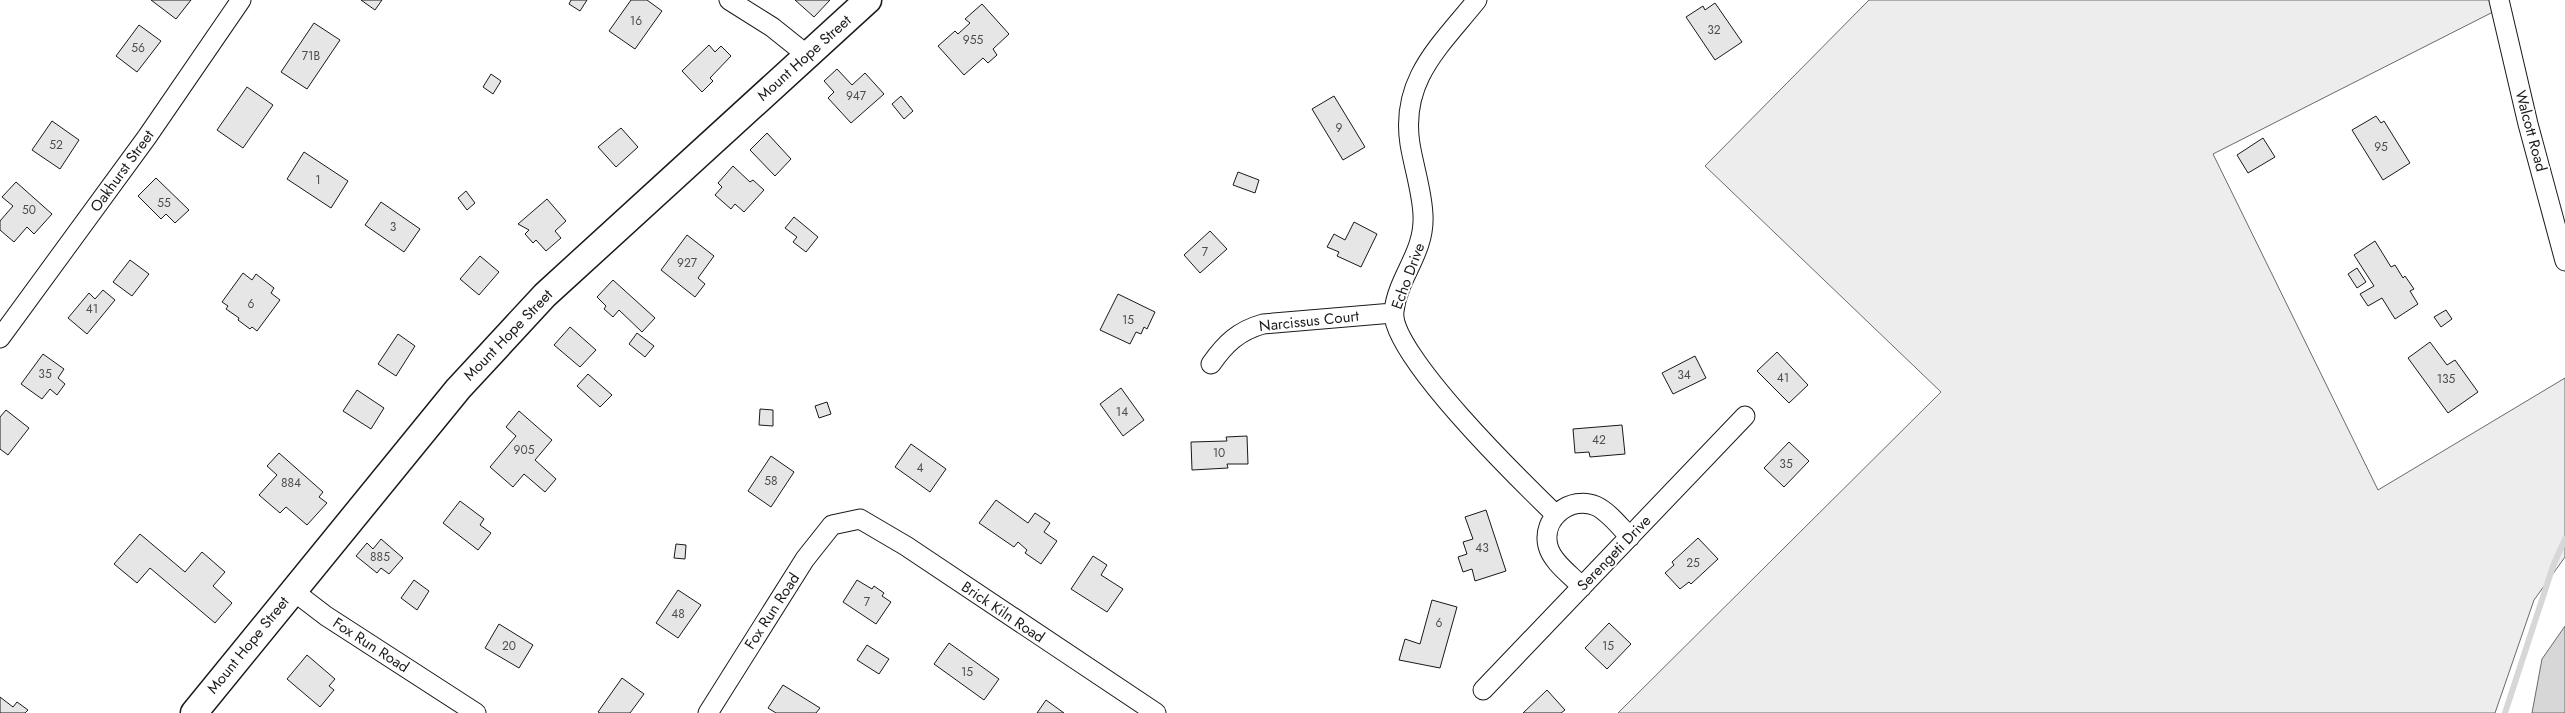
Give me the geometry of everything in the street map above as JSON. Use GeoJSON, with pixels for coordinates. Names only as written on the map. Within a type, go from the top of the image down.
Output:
{"type":"FeatureCollection","features":[{"type":"Feature","properties":{"kind":"street","name":"Oakhurst Street"},"geometry":{"type":"LineString","coordinates":[[0,338],[147,138],[241,0]]}},
{"type":"Feature","properties":{"kind":"street"},"geometry":{"type":"LineString","coordinates":[[730,0],[772,27],[807,55]]}},
{"type":"Feature","properties":{"kind":"street","name":"Mount Hope Street"},"geometry":{"type":"LineString","coordinates":[[194,713],[458,388],[512,330],[546,295],[868,0]]}},
{"type":"Feature","properties":{"kind":"street","name":"Echo Drive"},"geometry":{"type":"LineString","coordinates":[[1477,0],[1428,62],[1417,80],[1410,101],[1408,130],[1422,199],[1424,231],[1420,246],[1398,295],[1393,312],[1396,328],[1403,343],[1456,412],[1500,460],[1556,515]]}},
{"type":"Feature","properties":{"kind":"street","name":"Walcott Road"},"geometry":{"type":"LineString","coordinates":[[2499,0],[2528,124],[2565,261]]}},
{"type":"Feature","properties":{"kind":"street","name":"Narcissus Court"},"geometry":{"type":"LineString","coordinates":[[1211,364],[1235,335],[1263,324],[1393,312]]}},
{"type":"Feature","properties":{"kind":"street","name":"Serengeti Drive"},"geometry":{"type":"LineString","coordinates":[[1483,690],[1745,416]]}},
{"type":"Feature","properties":{"kind":"street"},"geometry":{"type":"LineString","coordinates":[[1582,587],[1552,556],[1548,546],[1547,533],[1556,515],[1570,505],[1584,503],[1596,506],[1630,537]]}},
{"type":"Feature","properties":{"kind":"street","name":"Brick Kiln Road"},"geometry":{"type":"LineString","coordinates":[[847,522],[860,519],[906,546],[1156,713]]}},
{"type":"Feature","properties":{"kind":"street","name":"Fox Run Road"},"geometry":{"type":"LineString","coordinates":[[708,713],[805,559],[832,525],[847,522]]}},
{"type":"Feature","properties":{"kind":"street","name":"Fox Run Road"},"geometry":{"type":"LineString","coordinates":[[292,590],[326,616],[476,713]]}},
{"type":"Feature","properties":{"kind":"shaded area"},"geometry":{"type":"Polygon","coordinates":[[[1869,0],[2490,0],[2493,12],[2213,154],[2378,490],[2565,378],[2565,557],[2534,600],[2495,713],[1618,713],[1941,392],[1705,166],[1869,0]]]}},
{"type":"Feature","properties":{"kind":"shaded area"},"geometry":{"type":"Polygon","coordinates":[[[2565,626],[2565,713],[2532,713],[2542,659],[2565,626]]]}},
{"type":"Feature","properties":{"kind":"building"},"geometry":{"type":"Polygon","coordinates":[[[151,0],[191,0],[176,19],[151,0]]]}},
{"type":"Feature","properties":{"kind":"building"},"geometry":{"type":"Polygon","coordinates":[[[361,0],[382,0],[375,10],[361,0]]]}},
{"type":"Feature","properties":{"kind":"building"},"geometry":{"type":"Polygon","coordinates":[[[571,0],[587,0],[580,11],[569,4],[571,0]]]}},
{"type":"Feature","properties":{"kind":"building"},"geometry":{"type":"Polygon","coordinates":[[[631,0],[647,0],[662,11],[635,49],[609,31],[631,0]]]}},
{"type":"Feature","properties":{"kind":"building"},"geometry":{"type":"Polygon","coordinates":[[[795,0],[830,0],[814,17],[795,0]]]}},
{"type":"Feature","properties":{"kind":"building"},"geometry":{"type":"Polygon","coordinates":[[[1715,3],[1742,42],[1715,60],[1686,17],[1703,6],[1705,10],[1715,3]]]}},
{"type":"Feature","properties":{"kind":"building"},"geometry":{"type":"Polygon","coordinates":[[[982,4],[1009,34],[993,49],[997,55],[988,63],[983,58],[964,75],[938,46],[955,31],[958,34],[970,23],[965,19],[982,4]]]}},
{"type":"Feature","properties":{"kind":"building"},"geometry":{"type":"Polygon","coordinates":[[[314,23],[340,40],[307,89],[281,72],[314,23]]]}},
{"type":"Feature","properties":{"kind":"building"},"geometry":{"type":"Polygon","coordinates":[[[139,25],[161,41],[137,72],[116,56],[139,25]]]}},
{"type":"Feature","properties":{"kind":"building"},"geometry":{"type":"Polygon","coordinates":[[[709,45],[715,52],[721,46],[731,56],[710,78],[713,81],[702,92],[682,71],[709,45]]]}},
{"type":"Feature","properties":{"kind":"building"},"geometry":{"type":"Polygon","coordinates":[[[837,69],[852,85],[865,73],[884,94],[851,123],[828,98],[834,92],[824,81],[837,69]]]}},
{"type":"Feature","properties":{"kind":"building"},"geometry":{"type":"Polygon","coordinates":[[[491,74],[501,81],[493,94],[483,87],[491,74]]]}},
{"type":"Feature","properties":{"kind":"building"},"geometry":{"type":"Polygon","coordinates":[[[247,87],[273,105],[243,148],[217,130],[247,87]]]}},
{"type":"Feature","properties":{"kind":"building"},"geometry":{"type":"Polygon","coordinates":[[[901,96],[913,111],[904,119],[892,104],[901,96]]]}},
{"type":"Feature","properties":{"kind":"building"},"geometry":{"type":"Polygon","coordinates":[[[1334,96],[1365,147],[1343,160],[1312,109],[1334,96]]]}},
{"type":"Feature","properties":{"kind":"building"},"geometry":{"type":"Polygon","coordinates":[[[2376,116],[2381,123],[2384,121],[2410,163],[2383,180],[2352,130],[2376,116]]]}},
{"type":"Feature","properties":{"kind":"building"},"geometry":{"type":"Polygon","coordinates":[[[52,121],[79,140],[60,169],[32,150],[52,121]]]}},
{"type":"Feature","properties":{"kind":"building"},"geometry":{"type":"Polygon","coordinates":[[[621,128],[638,147],[616,167],[598,147],[621,128]]]}},
{"type":"Feature","properties":{"kind":"building"},"geometry":{"type":"Polygon","coordinates":[[[767,133],[791,159],[775,176],[750,150],[767,133]]]}},
{"type":"Feature","properties":{"kind":"building"},"geometry":{"type":"Polygon","coordinates":[[[2263,138],[2275,157],[2248,173],[2237,155],[2263,138]]]}},
{"type":"Feature","properties":{"kind":"building"},"geometry":{"type":"Polygon","coordinates":[[[304,152],[348,181],[331,208],[287,179],[304,152]]]}},
{"type":"Feature","properties":{"kind":"building"},"geometry":{"type":"Polygon","coordinates":[[[733,166],[750,182],[753,180],[764,190],[744,212],[735,204],[731,209],[715,195],[722,187],[718,183],[733,166]]]}},
{"type":"Feature","properties":{"kind":"building"},"geometry":{"type":"Polygon","coordinates":[[[1238,172],[1259,180],[1255,193],[1233,185],[1238,172]]]}},
{"type":"Feature","properties":{"kind":"building"},"geometry":{"type":"Polygon","coordinates":[[[156,178],[189,210],[175,223],[166,214],[161,219],[138,196],[156,178]]]}},
{"type":"Feature","properties":{"kind":"building"},"geometry":{"type":"Polygon","coordinates":[[[16,182],[52,214],[34,234],[27,227],[14,242],[0,230],[0,221],[13,206],[2,197],[16,182]]]}},
{"type":"Feature","properties":{"kind":"building"},"geometry":{"type":"Polygon","coordinates":[[[466,191],[475,203],[467,210],[458,198],[466,191]]]}},
{"type":"Feature","properties":{"kind":"building"},"geometry":{"type":"Polygon","coordinates":[[[547,199],[566,221],[555,231],[561,238],[546,251],[536,240],[533,243],[525,234],[529,230],[518,224],[547,199]]]}},
{"type":"Feature","properties":{"kind":"building"},"geometry":{"type":"Polygon","coordinates":[[[381,202],[420,229],[404,252],[365,225],[381,202]]]}},
{"type":"Feature","properties":{"kind":"building"},"geometry":{"type":"Polygon","coordinates":[[[794,217],[818,237],[806,252],[793,242],[797,237],[785,228],[794,217]]]}},
{"type":"Feature","properties":{"kind":"building"},"geometry":{"type":"Polygon","coordinates":[[[1354,222],[1377,234],[1361,267],[1337,256],[1339,252],[1327,247],[1334,234],[1345,240],[1354,222]]]}},
{"type":"Feature","properties":{"kind":"building"},"geometry":{"type":"Polygon","coordinates":[[[1210,231],[1227,249],[1200,273],[1184,255],[1210,231]]]}},
{"type":"Feature","properties":{"kind":"building"},"geometry":{"type":"Polygon","coordinates":[[[687,235],[714,256],[698,278],[705,284],[695,297],[661,270],[687,235]]]}},
{"type":"Feature","properties":{"kind":"building"},"geometry":{"type":"Polygon","coordinates":[[[2375,241],[2391,267],[2395,265],[2403,278],[2405,276],[2414,289],[2410,291],[2418,304],[2395,319],[2382,298],[2368,306],[2360,294],[2374,286],[2354,255],[2375,241]]]}},
{"type":"Feature","properties":{"kind":"building"},"geometry":{"type":"Polygon","coordinates":[[[480,256],[499,272],[479,295],[460,279],[480,256]]]}},
{"type":"Feature","properties":{"kind":"building"},"geometry":{"type":"Polygon","coordinates":[[[130,260],[149,274],[132,296],[113,282],[130,260]]]}},
{"type":"Feature","properties":{"kind":"building"},"geometry":{"type":"Polygon","coordinates":[[[2357,268],[2366,282],[2357,288],[2348,274],[2357,268]]]}},
{"type":"Feature","properties":{"kind":"building"},"geometry":{"type":"Polygon","coordinates":[[[243,273],[252,280],[256,274],[274,288],[271,293],[280,300],[257,331],[252,327],[250,329],[238,320],[239,318],[226,309],[228,306],[222,302],[243,273]]]}},
{"type":"Feature","properties":{"kind":"building"},"geometry":{"type":"Polygon","coordinates":[[[613,280],[655,318],[642,332],[619,310],[613,317],[604,309],[606,306],[597,297],[613,280]]]}},
{"type":"Feature","properties":{"kind":"building"},"geometry":{"type":"Polygon","coordinates":[[[103,290],[115,300],[87,334],[68,318],[89,293],[95,299],[103,290]]]}},
{"type":"Feature","properties":{"kind":"building"},"geometry":{"type":"Polygon","coordinates":[[[1118,294],[1155,312],[1147,329],[1144,327],[1141,334],[1136,332],[1130,344],[1100,330],[1118,294]]]}},
{"type":"Feature","properties":{"kind":"building"},"geometry":{"type":"Polygon","coordinates":[[[2446,310],[2452,319],[2441,327],[2434,317],[2446,310]]]}},
{"type":"Feature","properties":{"kind":"building"},"geometry":{"type":"Polygon","coordinates":[[[570,327],[596,350],[580,367],[554,345],[570,327]]]}},
{"type":"Feature","properties":{"kind":"building"},"geometry":{"type":"Polygon","coordinates":[[[637,333],[654,346],[645,357],[629,344],[637,333]]]}},
{"type":"Feature","properties":{"kind":"building"},"geometry":{"type":"Polygon","coordinates":[[[398,334],[415,346],[396,376],[378,364],[398,334]]]}},
{"type":"Feature","properties":{"kind":"building"},"geometry":{"type":"Polygon","coordinates":[[[2430,342],[2447,365],[2455,360],[2478,392],[2448,413],[2408,358],[2430,342]]]}},
{"type":"Feature","properties":{"kind":"building"},"geometry":{"type":"Polygon","coordinates":[[[1777,352],[1808,385],[1789,403],[1757,371],[1777,352]]]}},
{"type":"Feature","properties":{"kind":"building"},"geometry":{"type":"Polygon","coordinates":[[[43,354],[64,369],[58,378],[65,384],[57,395],[50,389],[42,399],[21,384],[43,354]]]}},
{"type":"Feature","properties":{"kind":"building"},"geometry":{"type":"Polygon","coordinates":[[[1695,356],[1706,378],[1673,394],[1662,373],[1695,356]]]}},
{"type":"Feature","properties":{"kind":"building"},"geometry":{"type":"Polygon","coordinates":[[[588,374],[612,395],[600,407],[577,386],[588,374]]]}},
{"type":"Feature","properties":{"kind":"building"},"geometry":{"type":"Polygon","coordinates":[[[1121,388],[1144,420],[1123,436],[1100,404],[1121,388]]]}},
{"type":"Feature","properties":{"kind":"building"},"geometry":{"type":"Polygon","coordinates":[[[357,390],[384,408],[371,429],[343,411],[357,390]]]}},
{"type":"Feature","properties":{"kind":"building"},"geometry":{"type":"Polygon","coordinates":[[[827,402],[831,414],[819,418],[815,406],[827,402]]]}},
{"type":"Feature","properties":{"kind":"building"},"geometry":{"type":"Polygon","coordinates":[[[760,409],[773,410],[773,426],[759,425],[760,409]]]}},
{"type":"Feature","properties":{"kind":"building"},"geometry":{"type":"Polygon","coordinates":[[[6,410],[29,428],[8,455],[0,449],[0,417],[6,410]]]}},
{"type":"Feature","properties":{"kind":"building"},"geometry":{"type":"Polygon","coordinates":[[[519,411],[552,440],[535,460],[556,479],[545,492],[524,474],[513,487],[490,467],[516,436],[506,427],[519,411]]]}},
{"type":"Feature","properties":{"kind":"building"},"geometry":{"type":"Polygon","coordinates":[[[1622,425],[1625,454],[1590,457],[1589,452],[1575,453],[1573,429],[1622,425]]]}},
{"type":"Feature","properties":{"kind":"building"},"geometry":{"type":"Polygon","coordinates":[[[1247,436],[1248,464],[1227,464],[1228,468],[1192,470],[1191,442],[1227,441],[1226,437],[1247,436]]]}},
{"type":"Feature","properties":{"kind":"building"},"geometry":{"type":"Polygon","coordinates":[[[1789,442],[1809,461],[1784,487],[1764,468],[1789,442]]]}},
{"type":"Feature","properties":{"kind":"building"},"geometry":{"type":"Polygon","coordinates":[[[911,444],[946,469],[930,492],[895,467],[911,444]]]}},
{"type":"Feature","properties":{"kind":"building"},"geometry":{"type":"Polygon","coordinates":[[[279,453],[323,492],[319,497],[327,503],[307,525],[286,507],[280,513],[259,495],[277,475],[267,466],[279,453]]]}},
{"type":"Feature","properties":{"kind":"building"},"geometry":{"type":"Polygon","coordinates":[[[771,456],[794,472],[771,507],[748,491],[771,456]]]}},
{"type":"Feature","properties":{"kind":"building"},"geometry":{"type":"Polygon","coordinates":[[[996,500],[1028,523],[1035,513],[1050,523],[1044,532],[1057,541],[1041,564],[1025,553],[1027,550],[1018,542],[1014,547],[979,523],[996,500]]]}},
{"type":"Feature","properties":{"kind":"building"},"geometry":{"type":"Polygon","coordinates":[[[460,501],[484,519],[480,525],[491,533],[478,550],[443,523],[460,501]]]}},
{"type":"Feature","properties":{"kind":"building"},"geometry":{"type":"Polygon","coordinates":[[[1486,510],[1506,571],[1475,581],[1472,569],[1463,572],[1458,557],[1467,554],[1463,542],[1473,539],[1465,517],[1486,510]]]}},
{"type":"Feature","properties":{"kind":"building"},"geometry":{"type":"Polygon","coordinates":[[[140,534],[185,572],[202,552],[225,572],[213,586],[232,603],[215,623],[150,568],[137,583],[114,564],[140,534]]]}},
{"type":"Feature","properties":{"kind":"building"},"geometry":{"type":"Polygon","coordinates":[[[1698,538],[1718,559],[1691,584],[1689,582],[1680,589],[1665,573],[1674,565],[1672,562],[1698,538]]]}},
{"type":"Feature","properties":{"kind":"building"},"geometry":{"type":"Polygon","coordinates":[[[381,539],[403,558],[389,574],[381,568],[377,573],[356,556],[367,543],[373,549],[381,539]]]}},
{"type":"Feature","properties":{"kind":"building"},"geometry":{"type":"Polygon","coordinates":[[[676,544],[686,545],[685,559],[674,558],[676,544]]]}},
{"type":"Feature","properties":{"kind":"building"},"geometry":{"type":"Polygon","coordinates":[[[1093,556],[1107,565],[1101,575],[1123,589],[1107,612],[1071,589],[1093,556]]]}},
{"type":"Feature","properties":{"kind":"building"},"geometry":{"type":"Polygon","coordinates":[[[414,580],[429,591],[417,610],[401,598],[414,580]]]}},
{"type":"Feature","properties":{"kind":"building"},"geometry":{"type":"Polygon","coordinates":[[[857,580],[872,589],[874,586],[884,593],[882,596],[891,602],[876,624],[843,602],[857,580]]]}},
{"type":"Feature","properties":{"kind":"building"},"geometry":{"type":"Polygon","coordinates":[[[678,590],[701,605],[678,638],[656,623],[678,590]]]}},
{"type":"Feature","properties":{"kind":"building"},"geometry":{"type":"Polygon","coordinates":[[[1432,600],[1457,607],[1440,668],[1399,660],[1405,639],[1420,644],[1432,600]]]}},
{"type":"Feature","properties":{"kind":"building"},"geometry":{"type":"Polygon","coordinates":[[[1609,623],[1631,644],[1607,669],[1585,648],[1609,623]]]}},
{"type":"Feature","properties":{"kind":"building"},"geometry":{"type":"Polygon","coordinates":[[[499,624],[533,645],[519,668],[485,648],[499,624]]]}},
{"type":"Feature","properties":{"kind":"building"},"geometry":{"type":"Polygon","coordinates":[[[949,643],[999,679],[984,700],[934,664],[949,643]]]}},
{"type":"Feature","properties":{"kind":"building"},"geometry":{"type":"Polygon","coordinates":[[[867,645],[889,659],[879,674],[857,660],[867,645]]]}},
{"type":"Feature","properties":{"kind":"building"},"geometry":{"type":"Polygon","coordinates":[[[307,655],[335,679],[329,686],[334,690],[320,707],[287,679],[307,655]]]}},
{"type":"Feature","properties":{"kind":"building"},"geometry":{"type":"Polygon","coordinates":[[[622,678],[644,694],[630,713],[598,712],[622,678]]]}},
{"type":"Feature","properties":{"kind":"building"},"geometry":{"type":"Polygon","coordinates":[[[783,685],[820,708],[816,713],[776,713],[768,708],[783,685]]]}},
{"type":"Feature","properties":{"kind":"building"},"geometry":{"type":"Polygon","coordinates":[[[1547,690],[1565,710],[1561,713],[1523,713],[1547,690]]]}},
{"type":"Feature","properties":{"kind":"building"},"geometry":{"type":"Polygon","coordinates":[[[0,697],[13,707],[17,702],[28,710],[25,713],[0,713],[0,697]]]}},
{"type":"Feature","properties":{"kind":"building"},"geometry":{"type":"Polygon","coordinates":[[[1046,700],[1064,713],[1037,713],[1046,700]]]}},
{"type":"Feature","properties":{"kind":"waterway"},"geometry":{"type":"LineString","coordinates":[[2505,713],[2553,566],[2565,539]]}}]}
